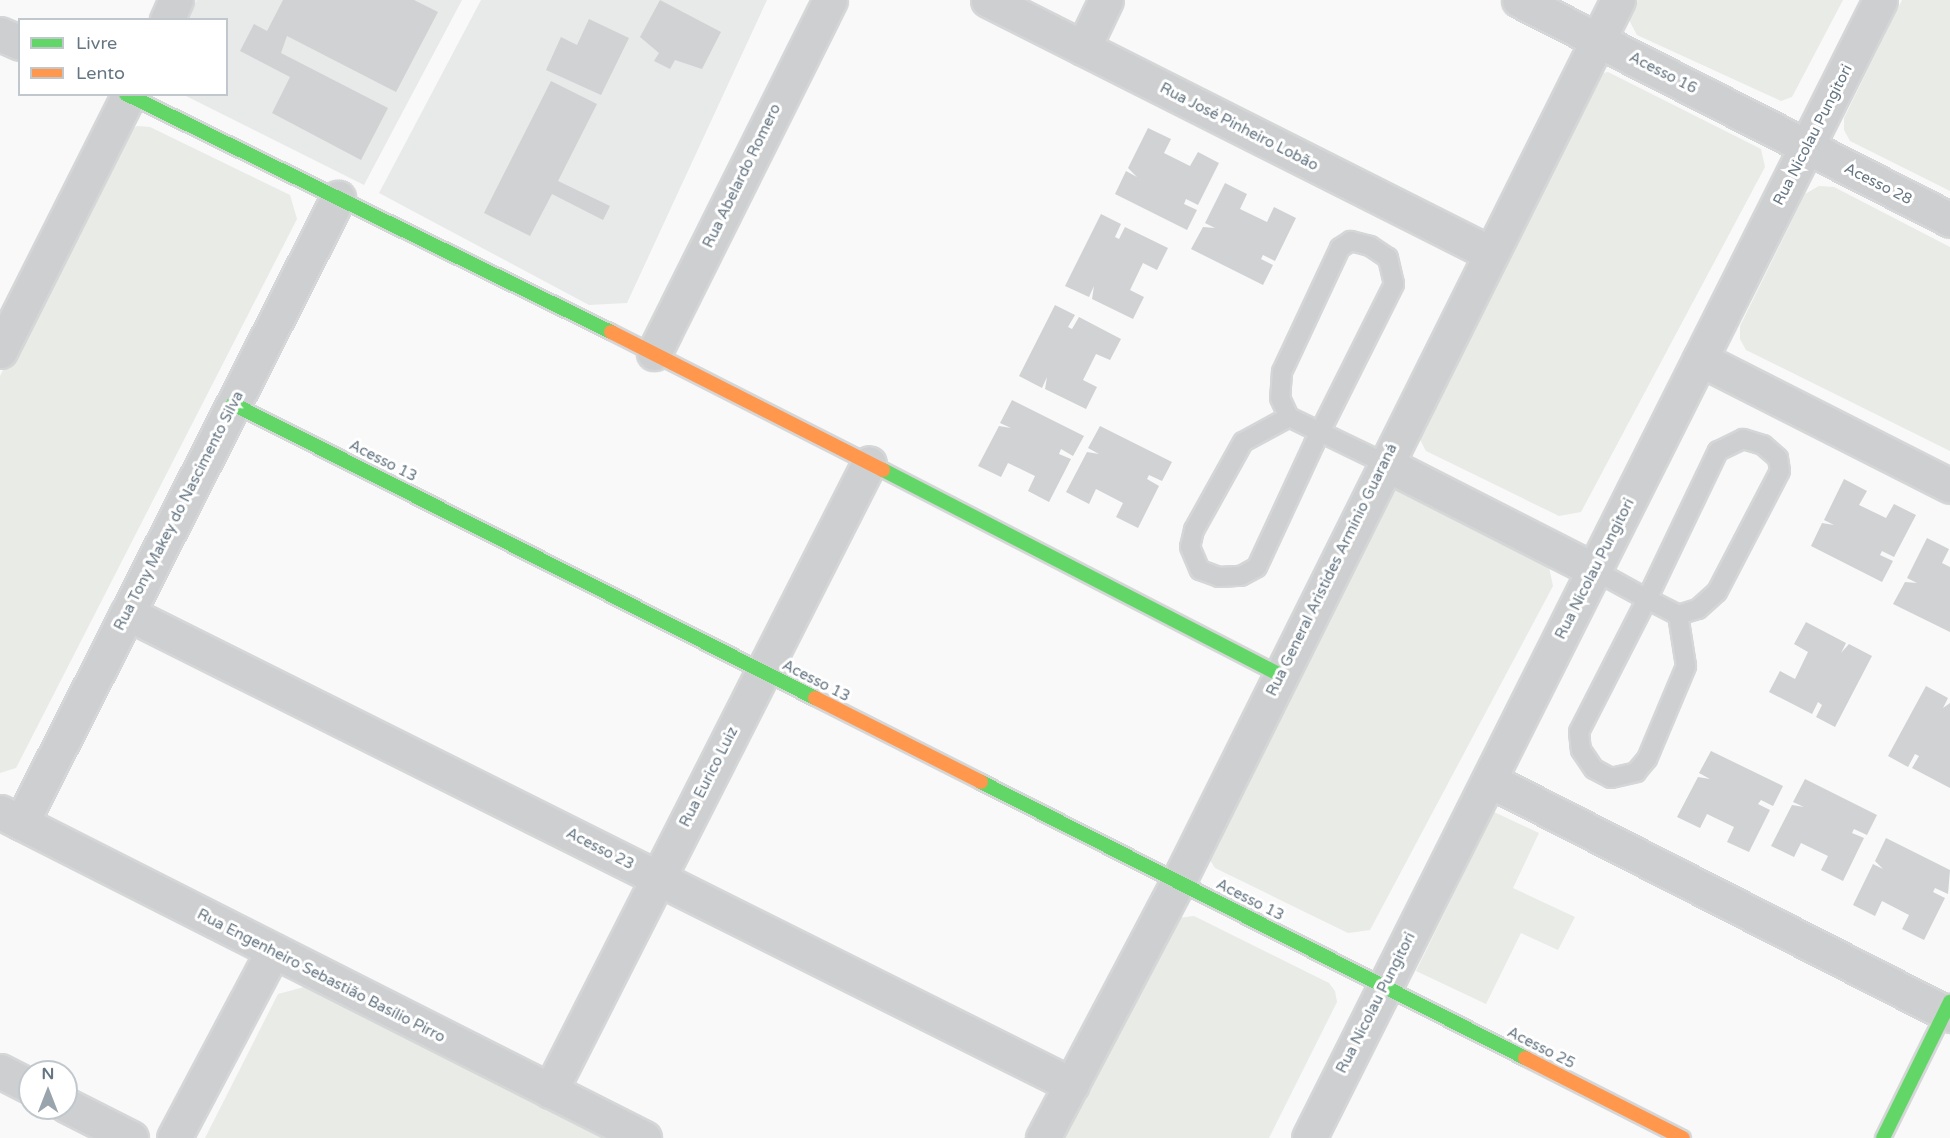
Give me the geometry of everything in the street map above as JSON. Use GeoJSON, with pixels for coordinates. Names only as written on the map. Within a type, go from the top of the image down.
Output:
{"type":"FeatureCollection","features":[{"type":"Feature","properties":{"kind":"street"},"geometry":{"type":"LineString","coordinates":[[168,18],[176,0]]}},
{"type":"Feature","properties":{"kind":"street","name":"Rua Abelardo Romero"},"geometry":{"type":"LineString","coordinates":[[654,353],[830,0]]}},
{"type":"Feature","properties":{"kind":"street","name":"Rua José Pinheiro Lobão"},"geometry":{"type":"LineString","coordinates":[[988,0],[1490,253]]}},
{"type":"Feature","properties":{"kind":"street"},"geometry":{"type":"LineString","coordinates":[[1083,48],[1106,0]]}},
{"type":"Feature","properties":{"kind":"street","name":"Acesso 16"},"geometry":{"type":"LineString","coordinates":[[1519,0],[1806,147]]}},
{"type":"Feature","properties":{"kind":"street","name":"Rua General Aristides Armínio Guaraná"},"geometry":{"type":"LineString","coordinates":[[1043,1138],[1178,882],[1384,463],[1618,0]]}},
{"type":"Feature","properties":{"kind":"street","name":"Rua Nicolau Pungitori"},"geometry":{"type":"LineString","coordinates":[[1309,1138],[1880,0]]}},
{"type":"Feature","properties":{"kind":"street"},"geometry":{"type":"LineString","coordinates":[[0,34],[18,42]]}},
{"type":"Feature","properties":{"kind":"street"},"geometry":{"type":"LineString","coordinates":[[0,351],[11,301],[127,96]]}},
{"type":"Feature","properties":{"kind":"street"},"geometry":{"type":"LineString","coordinates":[[130,96],[654,353],[1279,674]]}},
{"type":"Feature","properties":{"kind":"street","name":"Acesso 28"},"geometry":{"type":"LineString","coordinates":[[1806,147],[1950,220]]}},
{"type":"Feature","properties":{"kind":"street","name":"Rua Tony Makey do Nascimento Silva"},"geometry":{"type":"LineString","coordinates":[[11,818],[127,613],[338,198]]}},
{"type":"Feature","properties":{"kind":"street"},"geometry":{"type":"LineString","coordinates":[[1700,359],[1950,486]]}},
{"type":"Feature","properties":{"kind":"street","name":"Acesso 13"},"geometry":{"type":"LineString","coordinates":[[233,404],[1384,987]]}},
{"type":"Feature","properties":{"kind":"street","name":"Rua Eurico Luiz"},"geometry":{"type":"LineString","coordinates":[[550,1091],[868,463]]}},
{"type":"Feature","properties":{"kind":"street"},"geometry":{"type":"LineString","coordinates":[[1384,463],[1594,570]]}},
{"type":"Feature","properties":{"kind":"street","name":"Acesso 23"},"geometry":{"type":"LineString","coordinates":[[127,613],[1072,1085]]}},
{"type":"Feature","properties":{"kind":"street"},"geometry":{"type":"LineString","coordinates":[[1489,780],[1948,1009],[1883,1138]]}},
{"type":"Feature","properties":{"kind":"street","name":"Rua Engenheiro Sebastião Basílio Pirro"},"geometry":{"type":"LineString","coordinates":[[11,818],[644,1138]]}},
{"type":"Feature","properties":{"kind":"street"},"geometry":{"type":"LineString","coordinates":[[174,1138],[273,951]]}},
{"type":"Feature","properties":{"kind":"street","name":"Acesso 25"},"geometry":{"type":"LineString","coordinates":[[1384,987],[1683,1138]]}},
{"type":"Feature","properties":{"kind":"street"},"geometry":{"type":"LineString","coordinates":[[0,1071],[18,1080]]}},
{"type":"Feature","properties":{"kind":"street"},"geometry":{"type":"LineString","coordinates":[[78,1111],[131,1138]]}},
{"type":"Feature","properties":{"kind":"lane"},"geometry":{"type":"LineString","coordinates":[[1288,417],[1243,442],[1194,530],[1190,547],[1200,570],[1219,577],[1241,576],[1257,567],[1320,432],[1394,284],[1388,258],[1370,246],[1351,241],[1340,248],[1282,372],[1280,398],[1288,417],[1320,432],[1384,463]]}},
{"type":"Feature","properties":{"kind":"lane"},"geometry":{"type":"LineString","coordinates":[[1594,570],[1647,599],[1678,615],[1698,609],[1717,592],[1780,471],[1778,458],[1763,445],[1743,439],[1718,450],[1647,599],[1579,732],[1581,750],[1594,769],[1611,778],[1636,772],[1647,759],[1686,666],[1678,615]]}},
{"type":"Feature","properties":{"kind":"shaded area"},"geometry":{"type":"Polygon","coordinates":[[[197,0],[462,0],[364,185],[186,96],[228,96],[228,18],[188,18],[197,0]]]}},
{"type":"Feature","properties":{"kind":"shaded area"},"geometry":{"type":"Polygon","coordinates":[[[481,0],[767,0],[627,303],[589,305],[379,193],[481,0]]]}},
{"type":"Feature","properties":{"kind":"shaded area"},"geometry":{"type":"Polygon","coordinates":[[[1638,0],[1843,0],[1792,97],[1781,101],[1637,35],[1629,20],[1638,0]]]}},
{"type":"Feature","properties":{"kind":"shaded area"},"geometry":{"type":"Polygon","coordinates":[[[1902,0],[1950,0],[1950,191],[1850,141],[1844,130],[1844,118],[1902,0]]]}},
{"type":"Feature","properties":{"kind":"shaded area"},"geometry":{"type":"Polygon","coordinates":[[[1608,72],[1761,149],[1765,167],[1581,512],[1559,516],[1426,451],[1418,436],[1598,74],[1608,72]]]}},
{"type":"Feature","properties":{"kind":"shaded area"},"geometry":{"type":"Polygon","coordinates":[[[137,126],[150,127],[290,195],[297,219],[16,768],[0,773],[0,376],[120,137],[137,126]]]}},
{"type":"Feature","properties":{"kind":"shaded area"},"geometry":{"type":"Polygon","coordinates":[[[1819,186],[1834,187],[1950,247],[1950,451],[1746,350],[1740,339],[1740,326],[1805,194],[1819,186]]]}},
{"type":"Feature","properties":{"kind":"shaded area"},"geometry":{"type":"Polygon","coordinates":[[[1397,490],[1549,567],[1553,586],[1370,930],[1348,933],[1215,868],[1206,854],[1386,493],[1397,490]]]}},
{"type":"Feature","properties":{"kind":"shaded area"},"geometry":{"type":"Polygon","coordinates":[[[1494,812],[1539,833],[1513,888],[1575,917],[1558,950],[1521,933],[1486,1004],[1416,971],[1494,812]]]}},
{"type":"Feature","properties":{"kind":"shaded area"},"geometry":{"type":"Polygon","coordinates":[[[1194,916],[1329,983],[1335,991],[1337,1002],[1269,1138],[1055,1138],[1164,933],[1178,918],[1194,916]]]}},
{"type":"Feature","properties":{"kind":"shaded area"},"geometry":{"type":"Polygon","coordinates":[[[308,986],[605,1138],[205,1138],[278,994],[308,986]]]}},
{"type":"Feature","properties":{"kind":"building"},"geometry":{"type":"Polygon","coordinates":[[[283,0],[414,0],[438,12],[396,92],[287,36],[281,53],[388,108],[361,160],[272,113],[290,77],[240,51],[254,24],[267,31],[283,0]]]}},
{"type":"Feature","properties":{"kind":"building"},"geometry":{"type":"Polygon","coordinates":[[[660,0],[721,32],[702,69],[675,60],[670,69],[654,61],[659,53],[640,37],[660,0]]]}},
{"type":"Feature","properties":{"kind":"building"},"geometry":{"type":"Polygon","coordinates":[[[589,19],[629,38],[601,95],[546,70],[561,37],[577,45],[589,19]]]}},
{"type":"Feature","properties":{"kind":"building"},"geometry":{"type":"Polygon","coordinates":[[[551,81],[597,104],[558,181],[610,206],[603,220],[552,194],[530,236],[484,213],[551,81]]]}},
{"type":"Feature","properties":{"kind":"building"},"geometry":{"type":"Polygon","coordinates":[[[1148,128],[1171,139],[1164,153],[1190,166],[1198,152],[1219,163],[1198,205],[1186,199],[1184,204],[1197,210],[1187,230],[1115,194],[1126,171],[1137,177],[1128,168],[1148,128]]]}},
{"type":"Feature","properties":{"kind":"building"},"geometry":{"type":"Polygon","coordinates":[[[1225,183],[1247,194],[1240,209],[1267,222],[1274,207],[1296,218],[1275,261],[1263,255],[1261,259],[1273,265],[1263,285],[1191,249],[1203,227],[1215,228],[1205,223],[1225,183]]]}},
{"type":"Feature","properties":{"kind":"building"},"geometry":{"type":"Polygon","coordinates":[[[1101,214],[1121,224],[1115,237],[1119,239],[1125,227],[1168,248],[1157,270],[1143,263],[1130,290],[1144,297],[1133,319],[1092,299],[1094,286],[1089,297],[1065,286],[1101,214]]]}},
{"type":"Feature","properties":{"kind":"building"},"geometry":{"type":"Polygon","coordinates":[[[1055,305],[1075,315],[1068,327],[1072,329],[1079,317],[1121,339],[1110,360],[1096,354],[1083,380],[1097,387],[1086,409],[1045,389],[1047,377],[1042,388],[1019,376],[1055,305]]]}},
{"type":"Feature","properties":{"kind":"building"},"geometry":{"type":"Polygon","coordinates":[[[1012,400],[1084,436],[1073,456],[1061,449],[1059,454],[1071,459],[1049,502],[1028,491],[1035,476],[1008,463],[1001,477],[978,466],[999,426],[1011,428],[1000,423],[1012,400]]]}},
{"type":"Feature","properties":{"kind":"building"},"geometry":{"type":"Polygon","coordinates":[[[1100,426],[1172,462],[1162,481],[1149,475],[1147,479],[1159,486],[1138,528],[1116,517],[1123,503],[1096,489],[1089,504],[1066,492],[1087,452],[1099,454],[1088,448],[1100,426]]]}},
{"type":"Feature","properties":{"kind":"building"},"geometry":{"type":"Polygon","coordinates":[[[1844,479],[1867,491],[1859,505],[1886,518],[1894,504],[1916,515],[1894,557],[1882,551],[1880,555],[1893,561],[1882,582],[1811,546],[1822,523],[1834,525],[1824,520],[1844,479]]]}},
{"type":"Feature","properties":{"kind":"building"},"geometry":{"type":"Polygon","coordinates":[[[1927,538],[1949,549],[1942,563],[1950,567],[1950,632],[1893,604],[1905,582],[1917,583],[1907,578],[1927,538]]]}},
{"type":"Feature","properties":{"kind":"building"},"geometry":{"type":"Polygon","coordinates":[[[1806,622],[1846,643],[1841,653],[1849,644],[1872,656],[1835,727],[1816,717],[1822,705],[1818,702],[1812,714],[1769,692],[1780,671],[1795,679],[1808,652],[1794,644],[1806,622]]]}},
{"type":"Feature","properties":{"kind":"building"},"geometry":{"type":"Polygon","coordinates":[[[1926,686],[1948,698],[1943,708],[1950,703],[1950,788],[1912,768],[1919,756],[1915,754],[1908,767],[1888,756],[1926,686]]]}},
{"type":"Feature","properties":{"kind":"building"},"geometry":{"type":"Polygon","coordinates":[[[1711,751],[1783,786],[1773,806],[1761,800],[1758,804],[1770,810],[1749,852],[1727,842],[1734,827],[1707,814],[1700,828],[1677,817],[1698,777],[1710,779],[1699,773],[1711,751]]]}},
{"type":"Feature","properties":{"kind":"building"},"geometry":{"type":"Polygon","coordinates":[[[1805,779],[1877,815],[1867,835],[1854,829],[1852,833],[1864,838],[1843,881],[1821,870],[1828,856],[1801,843],[1794,857],[1771,846],[1792,805],[1804,807],[1793,802],[1805,779]]]}},
{"type":"Feature","properties":{"kind":"building"},"geometry":{"type":"Polygon","coordinates":[[[1886,838],[1950,870],[1948,894],[1935,888],[1933,892],[1945,898],[1924,940],[1902,929],[1909,915],[1882,901],[1875,916],[1853,905],[1873,864],[1883,869],[1875,861],[1886,838]]]}},
{"type":"Feature","properties":{"kind":"traffic: fast"},"geometry":{"type":"LineString","coordinates":[[130,96],[611,332]]}},
{"type":"Feature","properties":{"kind":"traffic: fast"},"geometry":{"type":"LineString","coordinates":[[233,404],[815,698]]}},
{"type":"Feature","properties":{"kind":"traffic: fast"},"geometry":{"type":"LineString","coordinates":[[883,470],[1279,674]]}},
{"type":"Feature","properties":{"kind":"traffic: fast"},"geometry":{"type":"LineString","coordinates":[[981,782],[1525,1058]]}},
{"type":"Feature","properties":{"kind":"traffic: fast"},"geometry":{"type":"LineString","coordinates":[[1883,1138],[1950,1002]]}},
{"type":"Feature","properties":{"kind":"traffic: slow"},"geometry":{"type":"LineString","coordinates":[[611,332],[883,470]]}},
{"type":"Feature","properties":{"kind":"traffic: slow"},"geometry":{"type":"LineString","coordinates":[[815,698],[981,782]]}},
{"type":"Feature","properties":{"kind":"traffic: slow"},"geometry":{"type":"LineString","coordinates":[[1525,1058],[1683,1138]]}}]}
